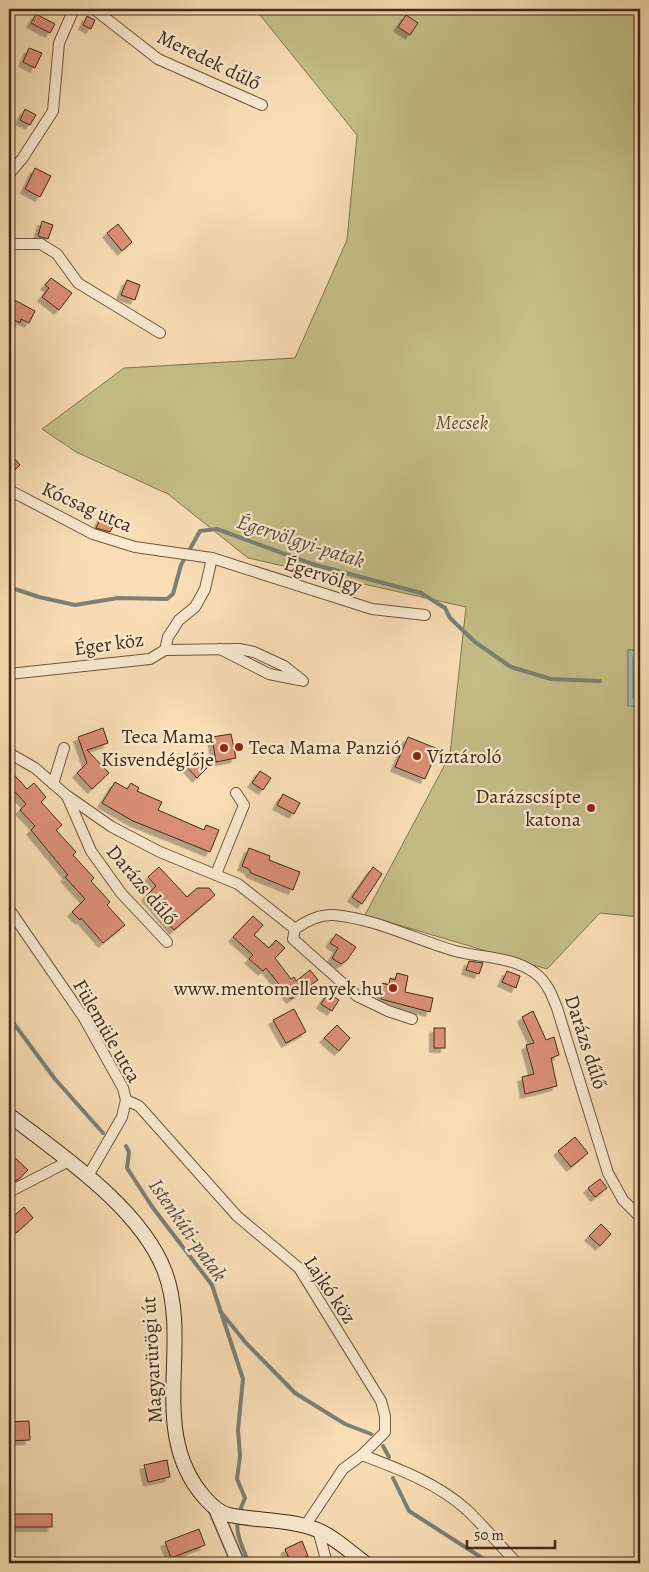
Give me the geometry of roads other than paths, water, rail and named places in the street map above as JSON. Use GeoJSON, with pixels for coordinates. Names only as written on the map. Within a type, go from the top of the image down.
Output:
{"type":"FeatureCollection","features":[{"type":"Feature","properties":{"kind":"main road","name":"Magyarürögi út"},"geometry":{"type":"LineString","coordinates":[[9,1115],[88,1176],[120,1207],[149,1242],[165,1272],[173,1318],[174,1426],[180,1454],[194,1483],[215,1509]]}},
{"type":"Feature","properties":{"kind":"main road"},"geometry":{"type":"LineString","coordinates":[[215,1509],[229,1515],[311,1528],[365,1563]]}},
{"type":"Feature","properties":{"kind":"street"},"geometry":{"type":"LineString","coordinates":[[9,174],[22,159],[53,111],[60,43],[74,9]]}},
{"type":"Feature","properties":{"kind":"street","name":"Meredek dűlő"},"geometry":{"type":"LineString","coordinates":[[94,9],[158,59],[262,105]]}},
{"type":"Feature","properties":{"kind":"street"},"geometry":{"type":"LineString","coordinates":[[9,244],[41,244],[57,254],[78,283],[160,333]]}},
{"type":"Feature","properties":{"kind":"street","name":"Kócsag utca"},"geometry":{"type":"LineString","coordinates":[[9,490],[92,534],[135,547],[212,558]]}},
{"type":"Feature","properties":{"kind":"street","name":"Égervölgy"},"geometry":{"type":"LineString","coordinates":[[212,558],[372,609],[425,614]]}},
{"type":"Feature","properties":{"kind":"street","name":"Éger köz"},"geometry":{"type":"LineString","coordinates":[[9,674],[150,659],[166,650],[168,638],[175,626],[195,607],[205,589],[212,558]]}},
{"type":"Feature","properties":{"kind":"street"},"geometry":{"type":"LineString","coordinates":[[166,650],[219,649],[239,649],[254,652],[284,666],[303,681],[269,674],[219,649]]}},
{"type":"Feature","properties":{"kind":"street"},"geometry":{"type":"LineString","coordinates":[[53,784],[64,748]]}},
{"type":"Feature","properties":{"kind":"street","name":"Darázs dűlő"},"geometry":{"type":"LineString","coordinates":[[9,753],[35,768],[66,795],[112,826],[160,852],[238,884],[294,929]]}},
{"type":"Feature","properties":{"kind":"street"},"geometry":{"type":"LineString","coordinates":[[216,874],[244,805],[236,793]]}},
{"type":"Feature","properties":{"kind":"street","name":"Darázs dűlő"},"geometry":{"type":"LineString","coordinates":[[66,795],[90,851],[121,893],[167,942]]}},
{"type":"Feature","properties":{"kind":"street","name":"Fülemüle utca"},"geometry":{"type":"LineString","coordinates":[[9,909],[84,1018],[123,1088],[126,1100],[122,1117],[88,1176]]}},
{"type":"Feature","properties":{"kind":"street","name":"Darázs dűlő"},"geometry":{"type":"LineString","coordinates":[[294,929],[308,920],[331,915],[366,920],[456,951],[505,959],[535,974],[550,988],[608,1173],[623,1200],[640,1217]]}},
{"type":"Feature","properties":{"kind":"street","name":"Darázs dűlő"},"geometry":{"type":"LineString","coordinates":[[294,929],[293,938],[358,996],[388,1011],[412,1019]]}},
{"type":"Feature","properties":{"kind":"street","name":"Lajkó köz"},"geometry":{"type":"LineString","coordinates":[[126,1100],[139,1106],[237,1216],[299,1268],[380,1401],[385,1416],[386,1432],[362,1456],[343,1469],[311,1528]]}},
{"type":"Feature","properties":{"kind":"street"},"geometry":{"type":"LineString","coordinates":[[9,1192],[68,1161]]}},
{"type":"Feature","properties":{"kind":"street"},"geometry":{"type":"LineString","coordinates":[[362,1456],[408,1472],[436,1488],[466,1510],[517,1563]]}},
{"type":"Feature","properties":{"kind":"street"},"geometry":{"type":"LineString","coordinates":[[215,1509],[238,1563]]}},
{"type":"Feature","properties":{"kind":"street"},"geometry":{"type":"LineString","coordinates":[[311,1528],[327,1563]]}},
{"type":"Feature","properties":{"kind":"water"},"geometry":{"type":"Polygon","coordinates":[[[628,650],[640,650],[640,706],[628,706],[628,650]]]}},
{"type":"Feature","properties":{"kind":"waterway","name":"Égervölgyi-patak"},"geometry":{"type":"LineString","coordinates":[[9,587],[39,597],[75,605],[118,598],[167,599],[173,594],[181,565],[200,531],[217,529],[312,564],[421,593],[445,608],[450,618],[475,642],[511,667],[551,679],[600,681]]}},
{"type":"Feature","properties":{"kind":"waterway","name":"Istenkúti-patak"},"geometry":{"type":"LineString","coordinates":[[9,1017],[55,1079],[103,1133]]}},
{"type":"Feature","properties":{"kind":"waterway","name":"Istenkúti-patak"},"geometry":{"type":"LineString","coordinates":[[126,1146],[129,1152],[127,1168],[153,1208],[212,1285],[243,1379],[238,1430],[240,1456],[237,1479],[245,1498],[237,1524],[241,1545],[249,1563]]}},
{"type":"Feature","properties":{"kind":"waterway"},"geometry":{"type":"LineString","coordinates":[[220,1311],[246,1343],[295,1393],[345,1424],[371,1434]]}},
{"type":"Feature","properties":{"kind":"waterway"},"geometry":{"type":"LineString","coordinates":[[383,1446],[389,1457]]}},
{"type":"Feature","properties":{"kind":"waterway"},"geometry":{"type":"LineString","coordinates":[[393,1478],[409,1511],[490,1563]]}},
{"type":"Feature","properties":{"kind":"place","name":"Teca Mama Panzió"},"geometry":{"type":"Point","coordinates":[239,747]}},
{"type":"Feature","properties":{"kind":"place","name":"Teca Mama Kisvendéglője"},"geometry":{"type":"Point","coordinates":[224,748]}},
{"type":"Feature","properties":{"kind":"place","name":"Víztároló"},"geometry":{"type":"Point","coordinates":[417,756]}},
{"type":"Feature","properties":{"kind":"place","name":"Darázscsípte katona"},"geometry":{"type":"Point","coordinates":[591,808]}},
{"type":"Feature","properties":{"kind":"place","name":"www.mentomellenyek.hu"},"geometry":{"type":"Point","coordinates":[393,988]}},
{"type":"Feature","properties":{"kind":"park label","name":"Mecsek"},"geometry":{"type":"Point","coordinates":[462,422]}}]}
